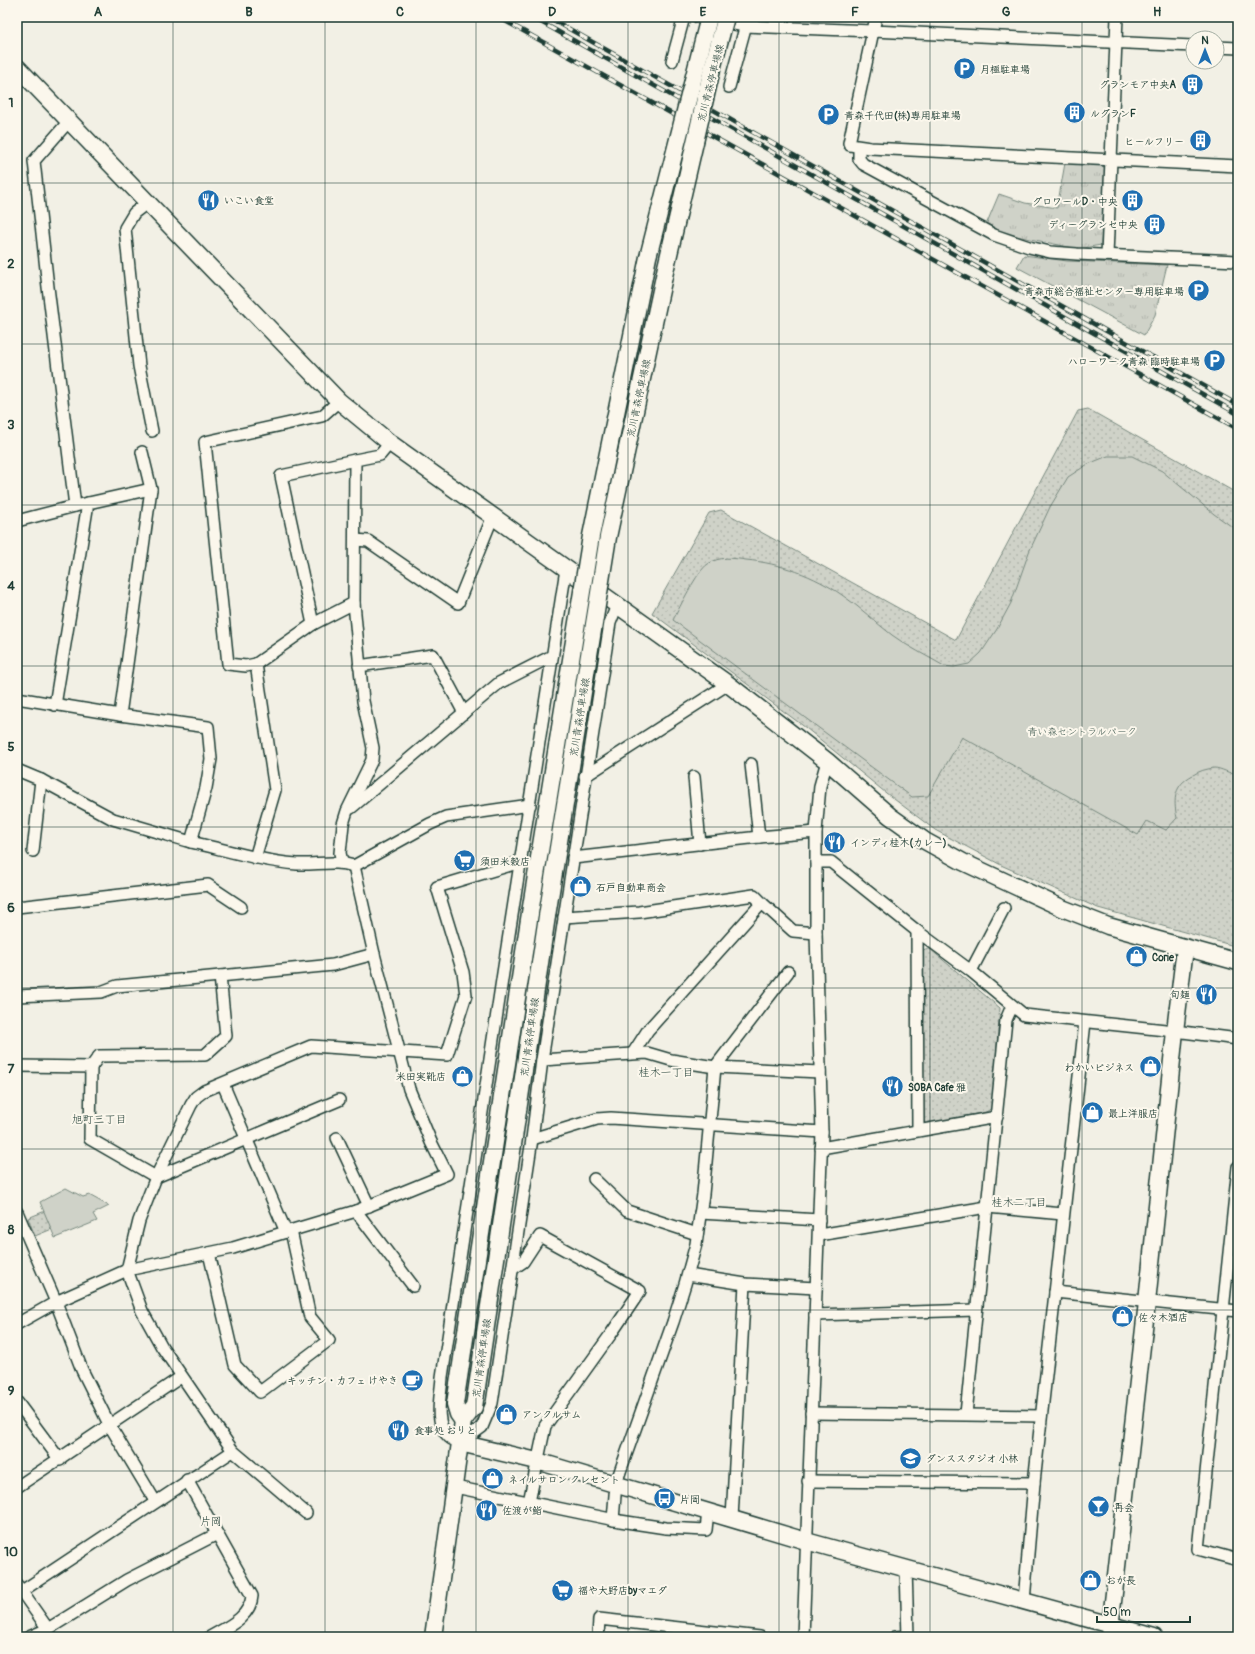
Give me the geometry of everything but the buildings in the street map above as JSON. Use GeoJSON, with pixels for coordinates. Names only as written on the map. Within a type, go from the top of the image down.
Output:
{"type":"FeatureCollection","features":[{"type":"Feature","properties":{"kind":"main road","name":"荒川青森停車場線"},"geometry":{"type":"LineString","coordinates":[[463,1421],[458,1414],[455,1404],[530,913],[593,528],[648,257],[709,17]]}},
{"type":"Feature","properties":{"kind":"main road","name":"荒川青森停車場線"},"geometry":{"type":"LineString","coordinates":[[432,1637],[455,1487],[463,1421],[474,1407],[547,916],[608,537],[666,267],[712,69],[726,17]]}},
{"type":"Feature","properties":{"kind":"main road"},"geometry":{"type":"LineString","coordinates":[[17,67],[339,401],[390,443],[728,684],[827,761],[890,816],[925,841],[963,862],[1062,908],[1108,926],[1238,962]]}},
{"type":"Feature","properties":{"kind":"main road"},"geometry":{"type":"LineString","coordinates":[[1110,1631],[1185,948]]}},
{"type":"Feature","properties":{"kind":"main road"},"geometry":{"type":"LineString","coordinates":[[460,1443],[537,1461],[616,1483],[806,1540],[1024,1601],[1110,1631],[1154,1637]]}},
{"type":"Feature","properties":{"kind":"street"},"geometry":{"type":"LineString","coordinates":[[672,60],[684,17]]}},
{"type":"Feature","properties":{"kind":"street"},"geometry":{"type":"LineString","coordinates":[[698,17],[873,31],[1185,46]]}},
{"type":"Feature","properties":{"kind":"street"},"geometry":{"type":"LineString","coordinates":[[876,17],[849,142],[850,145],[859,147],[1238,166]]}},
{"type":"Feature","properties":{"kind":"street"},"geometry":{"type":"LineString","coordinates":[[1107,255],[1117,17]]}},
{"type":"Feature","properties":{"kind":"street"},"geometry":{"type":"LineString","coordinates":[[729,87],[747,22]]}},
{"type":"Feature","properties":{"kind":"street"},"geometry":{"type":"LineString","coordinates":[[1225,47],[1238,48]]}},
{"type":"Feature","properties":{"kind":"street"},"geometry":{"type":"LineString","coordinates":[[69,121],[34,160],[75,506]]}},
{"type":"Feature","properties":{"kind":"street"},"geometry":{"type":"LineString","coordinates":[[859,147],[859,160],[863,164],[994,235],[1029,247],[1050,252],[1238,261]]}},
{"type":"Feature","properties":{"kind":"street"},"geometry":{"type":"LineString","coordinates":[[147,203],[134,213],[125,228],[139,366],[152,431]]}},
{"type":"Feature","properties":{"kind":"street"},"geometry":{"type":"LineString","coordinates":[[339,401],[322,416],[205,442],[228,664],[246,666],[256,664],[313,624],[354,602]]}},
{"type":"Feature","properties":{"kind":"street"},"geometry":{"type":"LineString","coordinates":[[313,624],[281,476],[380,455],[390,443]]}},
{"type":"Feature","properties":{"kind":"street"},"geometry":{"type":"LineString","coordinates":[[120,715],[151,490],[142,452]]}},
{"type":"Feature","properties":{"kind":"street"},"geometry":{"type":"LineString","coordinates":[[342,862],[340,853],[342,833],[347,811],[372,760],[373,748],[363,701],[354,602],[355,460]]}},
{"type":"Feature","properties":{"kind":"street"},"geometry":{"type":"LineString","coordinates":[[17,522],[75,506],[151,490]]}},
{"type":"Feature","properties":{"kind":"street"},"geometry":{"type":"LineString","coordinates":[[55,705],[88,503]]}},
{"type":"Feature","properties":{"kind":"street"},"geometry":{"type":"LineString","coordinates":[[355,540],[368,541],[458,603],[493,516]]}},
{"type":"Feature","properties":{"kind":"street"},"geometry":{"type":"LineString","coordinates":[[566,569],[442,1377],[439,1413],[441,1428],[449,1437],[460,1443],[482,1428],[492,1404],[514,1268],[542,1060],[585,776],[610,623],[617,605]]}},
{"type":"Feature","properties":{"kind":"street"},"geometry":{"type":"LineString","coordinates":[[359,666],[433,655],[464,713]]}},
{"type":"Feature","properties":{"kind":"street"},"geometry":{"type":"LineString","coordinates":[[347,811],[499,683],[552,656]]}},
{"type":"Feature","properties":{"kind":"street"},"geometry":{"type":"LineString","coordinates":[[255,858],[275,790],[256,664]]}},
{"type":"Feature","properties":{"kind":"street"},"geometry":{"type":"LineString","coordinates":[[585,776],[728,684]]}},
{"type":"Feature","properties":{"kind":"street"},"geometry":{"type":"LineString","coordinates":[[17,698],[120,715],[208,726],[211,759],[206,788],[191,842]]}},
{"type":"Feature","properties":{"kind":"street"},"geometry":{"type":"LineString","coordinates":[[803,1637],[822,1132],[816,933],[816,832],[820,786],[827,761]]}},
{"type":"Feature","properties":{"kind":"street"},"geometry":{"type":"LineString","coordinates":[[751,764],[759,837]]}},
{"type":"Feature","properties":{"kind":"street"},"geometry":{"type":"LineString","coordinates":[[17,770],[41,780],[114,819],[191,842],[255,858],[297,864],[342,862],[354,866],[430,824],[446,817],[530,805]]}},
{"type":"Feature","properties":{"kind":"street"},"geometry":{"type":"LineString","coordinates":[[694,777],[700,844]]}},
{"type":"Feature","properties":{"kind":"street"},"geometry":{"type":"LineString","coordinates":[[33,851],[41,780]]}},
{"type":"Feature","properties":{"kind":"street"},"geometry":{"type":"LineString","coordinates":[[573,858],[816,832]]}},
{"type":"Feature","properties":{"kind":"street"},"geometry":{"type":"LineString","coordinates":[[306,1513],[233,1451],[181,1377],[142,1311],[127,1270],[139,1221],[156,1177],[191,1105],[204,1091],[311,1046],[447,1055],[466,995],[463,972],[437,886],[521,862]]}},
{"type":"Feature","properties":{"kind":"street"},"geometry":{"type":"LineString","coordinates":[[816,862],[831,862],[917,931],[971,971],[1024,1015],[1238,1039]]}},
{"type":"Feature","properties":{"kind":"street"},"geometry":{"type":"LineString","coordinates":[[17,1324],[56,1302],[127,1270],[233,1248],[288,1232],[356,1211],[447,1174],[431,1142],[409,1089],[374,954],[354,866]]}},
{"type":"Feature","properties":{"kind":"street"},"geometry":{"type":"LineString","coordinates":[[17,907],[208,885],[241,907]]}},
{"type":"Feature","properties":{"kind":"street"},"geometry":{"type":"LineString","coordinates":[[564,917],[639,912],[754,895],[793,931],[816,933]]}},
{"type":"Feature","properties":{"kind":"street"},"geometry":{"type":"LineString","coordinates":[[633,1053],[648,1030],[762,903]]}},
{"type":"Feature","properties":{"kind":"street"},"geometry":{"type":"LineString","coordinates":[[971,971],[1004,908]]}},
{"type":"Feature","properties":{"kind":"street"},"geometry":{"type":"LineString","coordinates":[[917,931],[918,1130]]}},
{"type":"Feature","properties":{"kind":"street"},"geometry":{"type":"LineString","coordinates":[[17,996],[101,992],[117,986],[333,965],[374,954]]}},
{"type":"Feature","properties":{"kind":"street"},"geometry":{"type":"LineString","coordinates":[[612,1520],[616,1483],[663,1351],[688,1275],[700,1213],[715,1067],[788,972]]}},
{"type":"Feature","properties":{"kind":"street"},"geometry":{"type":"LineString","coordinates":[[156,1177],[90,1139],[91,1067],[99,1056],[205,1056],[226,1036],[220,976]]}},
{"type":"Feature","properties":{"kind":"street"},"geometry":{"type":"LineString","coordinates":[[966,1414],[1006,1020],[1012,1006]]}},
{"type":"Feature","properties":{"kind":"street"},"geometry":{"type":"LineString","coordinates":[[1024,1601],[1041,1416],[1085,1022]]}},
{"type":"Feature","properties":{"kind":"street"},"geometry":{"type":"LineString","coordinates":[[542,1060],[647,1053],[671,1060],[715,1067],[820,1072]]}},
{"type":"Feature","properties":{"kind":"street"},"geometry":{"type":"LineString","coordinates":[[17,1066],[91,1067]]}},
{"type":"Feature","properties":{"kind":"street"},"geometry":{"type":"LineString","coordinates":[[209,1253],[235,1365],[260,1392],[329,1340],[310,1316],[288,1232],[223,1084]]}},
{"type":"Feature","properties":{"kind":"street"},"geometry":{"type":"LineString","coordinates":[[156,1177],[339,1100]]}},
{"type":"Feature","properties":{"kind":"street"},"geometry":{"type":"LineString","coordinates":[[821,1148],[997,1117]]}},
{"type":"Feature","properties":{"kind":"street"},"geometry":{"type":"LineString","coordinates":[[532,1139],[597,1119],[611,1118],[822,1132]]}},
{"type":"Feature","properties":{"kind":"street"},"geometry":{"type":"LineString","coordinates":[[337,1138],[369,1206]]}},
{"type":"Feature","properties":{"kind":"street"},"geometry":{"type":"LineString","coordinates":[[1238,1168],[1198,1549],[1238,1560]]}},
{"type":"Feature","properties":{"kind":"street"},"geometry":{"type":"LineString","coordinates":[[594,1179],[627,1211],[697,1234]]}},
{"type":"Feature","properties":{"kind":"street"},"geometry":{"type":"LineString","coordinates":[[819,1235],[987,1207],[1064,1214]]}},
{"type":"Feature","properties":{"kind":"street"},"geometry":{"type":"LineString","coordinates":[[356,1211],[413,1286]]}},
{"type":"Feature","properties":{"kind":"street"},"geometry":{"type":"LineString","coordinates":[[17,1212],[56,1302],[82,1370],[110,1426],[156,1501]]}},
{"type":"Feature","properties":{"kind":"street"},"geometry":{"type":"LineString","coordinates":[[700,1213],[819,1220]]}},
{"type":"Feature","properties":{"kind":"street"},"geometry":{"type":"LineString","coordinates":[[514,1268],[523,1262],[540,1236],[640,1291],[545,1426],[529,1502]]}},
{"type":"Feature","properties":{"kind":"street"},"geometry":{"type":"LineString","coordinates":[[688,1275],[744,1284],[816,1288]]}},
{"type":"Feature","properties":{"kind":"street"},"geometry":{"type":"LineString","coordinates":[[732,1518],[744,1284]]}},
{"type":"Feature","properties":{"kind":"street"},"geometry":{"type":"LineString","coordinates":[[1055,1292],[1238,1312]]}},
{"type":"Feature","properties":{"kind":"street"},"geometry":{"type":"LineString","coordinates":[[815,1316],[976,1310]]}},
{"type":"Feature","properties":{"kind":"street"},"geometry":{"type":"LineString","coordinates":[[17,1487],[60,1460],[181,1377]]}},
{"type":"Feature","properties":{"kind":"street"},"geometry":{"type":"LineString","coordinates":[[17,1402],[60,1460]]}},
{"type":"Feature","properties":{"kind":"street"},"geometry":{"type":"LineString","coordinates":[[811,1413],[1041,1416]]}},
{"type":"Feature","properties":{"kind":"street"},"geometry":{"type":"LineString","coordinates":[[48,1629],[20,1588],[233,1451]]}},
{"type":"Feature","properties":{"kind":"street"},"geometry":{"type":"LineString","coordinates":[[187,1480],[252,1596],[251,1603],[243,1616],[210,1637]]}},
{"type":"Feature","properties":{"kind":"street"},"geometry":{"type":"LineString","coordinates":[[808,1481],[1034,1483]]}},
{"type":"Feature","properties":{"kind":"street"},"geometry":{"type":"LineString","coordinates":[[455,1487],[612,1520],[666,1528],[706,1530],[708,1511]]}},
{"type":"Feature","properties":{"kind":"street"},"geometry":{"type":"LineString","coordinates":[[29,1637],[48,1629],[127,1580],[217,1534]]}},
{"type":"Feature","properties":{"kind":"street"},"geometry":{"type":"LineString","coordinates":[[895,1637],[908,1637],[906,1568]]}},
{"type":"Feature","properties":{"kind":"street"},"geometry":{"type":"LineString","coordinates":[[598,1637],[600,1619],[713,1634],[760,1637]]}},
{"type":"Feature","properties":{"kind":"green space"},"geometry":{"type":"Polygon","coordinates":[[[1065,163],[1101,165],[1105,168],[1101,245],[1078,249],[1002,233],[986,225],[999,194],[1025,203],[1057,208],[1065,163]]]}},
{"type":"Feature","properties":{"kind":"green space"},"geometry":{"type":"Polygon","coordinates":[[[1024,255],[1067,261],[1167,265],[1155,315],[1144,335],[1017,267],[1024,255]]]}},
{"type":"Feature","properties":{"kind":"green space","name":"青い森セントラルパーク"},"geometry":{"type":"Polygon","coordinates":[[[1088,409],[1238,494],[1238,947],[1098,908],[1003,866],[935,830],[886,793],[806,728],[652,613],[709,513],[721,510],[956,640],[1078,411],[1088,409]]]}},
{"type":"Feature","properties":{"kind":"green space","name":"青い森セントラルパーク"},"geometry":{"type":"Polygon","coordinates":[[[1108,456],[1132,456],[1162,471],[1214,514],[1238,531],[1238,775],[1214,768],[1200,771],[1187,779],[1182,783],[1176,793],[1175,805],[1177,818],[1166,830],[1147,821],[1138,835],[962,737],[928,796],[912,797],[673,620],[694,581],[704,568],[712,561],[726,558],[759,562],[784,567],[809,576],[832,588],[855,604],[898,639],[944,666],[954,667],[969,664],[981,653],[997,629],[1011,603],[1029,552],[1050,507],[1068,477],[1088,464],[1108,456]]]}},
{"type":"Feature","properties":{"kind":"green space"},"geometry":{"type":"Polygon","coordinates":[[[925,949],[930,949],[1000,1008],[992,1108],[986,1112],[926,1124],[922,1120],[922,953],[925,949]]]}},
{"type":"Feature","properties":{"kind":"green space"},"geometry":{"type":"Polygon","coordinates":[[[66,1188],[83,1197],[89,1195],[109,1206],[93,1214],[97,1221],[55,1238],[40,1202],[66,1188]]]}},
{"type":"Feature","properties":{"kind":"green space"},"geometry":{"type":"Polygon","coordinates":[[[45,1211],[52,1229],[35,1236],[28,1218],[45,1211]]]}},
{"type":"Feature","properties":{"kind":"railway"},"geometry":{"type":"LineString","coordinates":[[498,17],[1238,429]]}},
{"type":"Feature","properties":{"kind":"railway"},"geometry":{"type":"LineString","coordinates":[[532,17],[1238,414]]}},
{"type":"Feature","properties":{"kind":"railway"},"geometry":{"type":"LineString","coordinates":[[548,17],[1238,405]]}},
{"type":"Feature","properties":{"kind":"place","name":"月極駐車場"},"geometry":{"type":"Point","coordinates":[964,69]}},
{"type":"Feature","properties":{"kind":"place","name":"グランモア中央A"},"geometry":{"type":"Point","coordinates":[1192,84]}},
{"type":"Feature","properties":{"kind":"place","name":"ルグランF"},"geometry":{"type":"Point","coordinates":[1075,113]}},
{"type":"Feature","properties":{"kind":"place","name":"青森千代田(株)専用駐車場"},"geometry":{"type":"Point","coordinates":[828,115]}},
{"type":"Feature","properties":{"kind":"place","name":"ヒールフリー"},"geometry":{"type":"Point","coordinates":[1200,141]}},
{"type":"Feature","properties":{"kind":"place","name":"いこい食堂"},"geometry":{"type":"Point","coordinates":[209,200]}},
{"type":"Feature","properties":{"kind":"place","name":"グロワールD・中央"},"geometry":{"type":"Point","coordinates":[1133,201]}},
{"type":"Feature","properties":{"kind":"place","name":"ディーグランセ中央"},"geometry":{"type":"Point","coordinates":[1154,224]}},
{"type":"Feature","properties":{"kind":"place","name":"青森市総合福祉センター専用駐車場"},"geometry":{"type":"Point","coordinates":[1199,291]}},
{"type":"Feature","properties":{"kind":"place","name":"ハローワーク青森 臨時駐車場"},"geometry":{"type":"Point","coordinates":[1215,361]}},
{"type":"Feature","properties":{"kind":"place","name":"インディ桂木(カレー)"},"geometry":{"type":"Point","coordinates":[834,842]}},
{"type":"Feature","properties":{"kind":"place","name":"須田米穀店"},"geometry":{"type":"Point","coordinates":[464,861]}},
{"type":"Feature","properties":{"kind":"place","name":"石戸自動車商会"},"geometry":{"type":"Point","coordinates":[581,887]}},
{"type":"Feature","properties":{"kind":"place","name":"Corie"},"geometry":{"type":"Point","coordinates":[1137,957]}},
{"type":"Feature","properties":{"kind":"place","name":"旬麺"},"geometry":{"type":"Point","coordinates":[1206,994]}},
{"type":"Feature","properties":{"kind":"place","name":"わかいビジネス"},"geometry":{"type":"Point","coordinates":[1150,1067]}},
{"type":"Feature","properties":{"kind":"place","name":"米田実靴店"},"geometry":{"type":"Point","coordinates":[462,1076]}},
{"type":"Feature","properties":{"kind":"place","name":"SOBA Cafe 雅"},"geometry":{"type":"Point","coordinates":[892,1087]}},
{"type":"Feature","properties":{"kind":"place","name":"最上洋服店"},"geometry":{"type":"Point","coordinates":[1092,1113]}},
{"type":"Feature","properties":{"kind":"place","name":"佐々木酒店"},"geometry":{"type":"Point","coordinates":[1123,1317]}},
{"type":"Feature","properties":{"kind":"place","name":"キッチン・カフェ けやき"},"geometry":{"type":"Point","coordinates":[413,1380]}},
{"type":"Feature","properties":{"kind":"place","name":"アンクルサム"},"geometry":{"type":"Point","coordinates":[506,1414]}},
{"type":"Feature","properties":{"kind":"place","name":"食事処 おりと"},"geometry":{"type":"Point","coordinates":[399,1430]}},
{"type":"Feature","properties":{"kind":"place","name":"ダンススタジオ 小林"},"geometry":{"type":"Point","coordinates":[911,1458]}},
{"type":"Feature","properties":{"kind":"place","name":"ネイルサロン クレセント"},"geometry":{"type":"Point","coordinates":[493,1479]}},
{"type":"Feature","properties":{"kind":"place","name":"片岡"},"geometry":{"type":"Point","coordinates":[664,1499]}},
{"type":"Feature","properties":{"kind":"place","name":"再会"},"geometry":{"type":"Point","coordinates":[1099,1507]}},
{"type":"Feature","properties":{"kind":"place","name":"佐渡が鮨"},"geometry":{"type":"Point","coordinates":[487,1510]}},
{"type":"Feature","properties":{"kind":"place","name":"おが長"},"geometry":{"type":"Point","coordinates":[1091,1580]}},
{"type":"Feature","properties":{"kind":"place","name":"福や大野店byマエダ"},"geometry":{"type":"Point","coordinates":[562,1590]}},
{"type":"Feature","properties":{"kind":"district","name":"桂木一丁目"},"geometry":{"type":"Point","coordinates":[666,1072]}},
{"type":"Feature","properties":{"kind":"district","name":"旭町三丁目"},"geometry":{"type":"Point","coordinates":[99,1119]}},
{"type":"Feature","properties":{"kind":"district","name":"桂木二丁目"},"geometry":{"type":"Point","coordinates":[1019,1202]}},
{"type":"Feature","properties":{"kind":"district","name":"片岡"},"geometry":{"type":"Point","coordinates":[211,1521]}}]}
